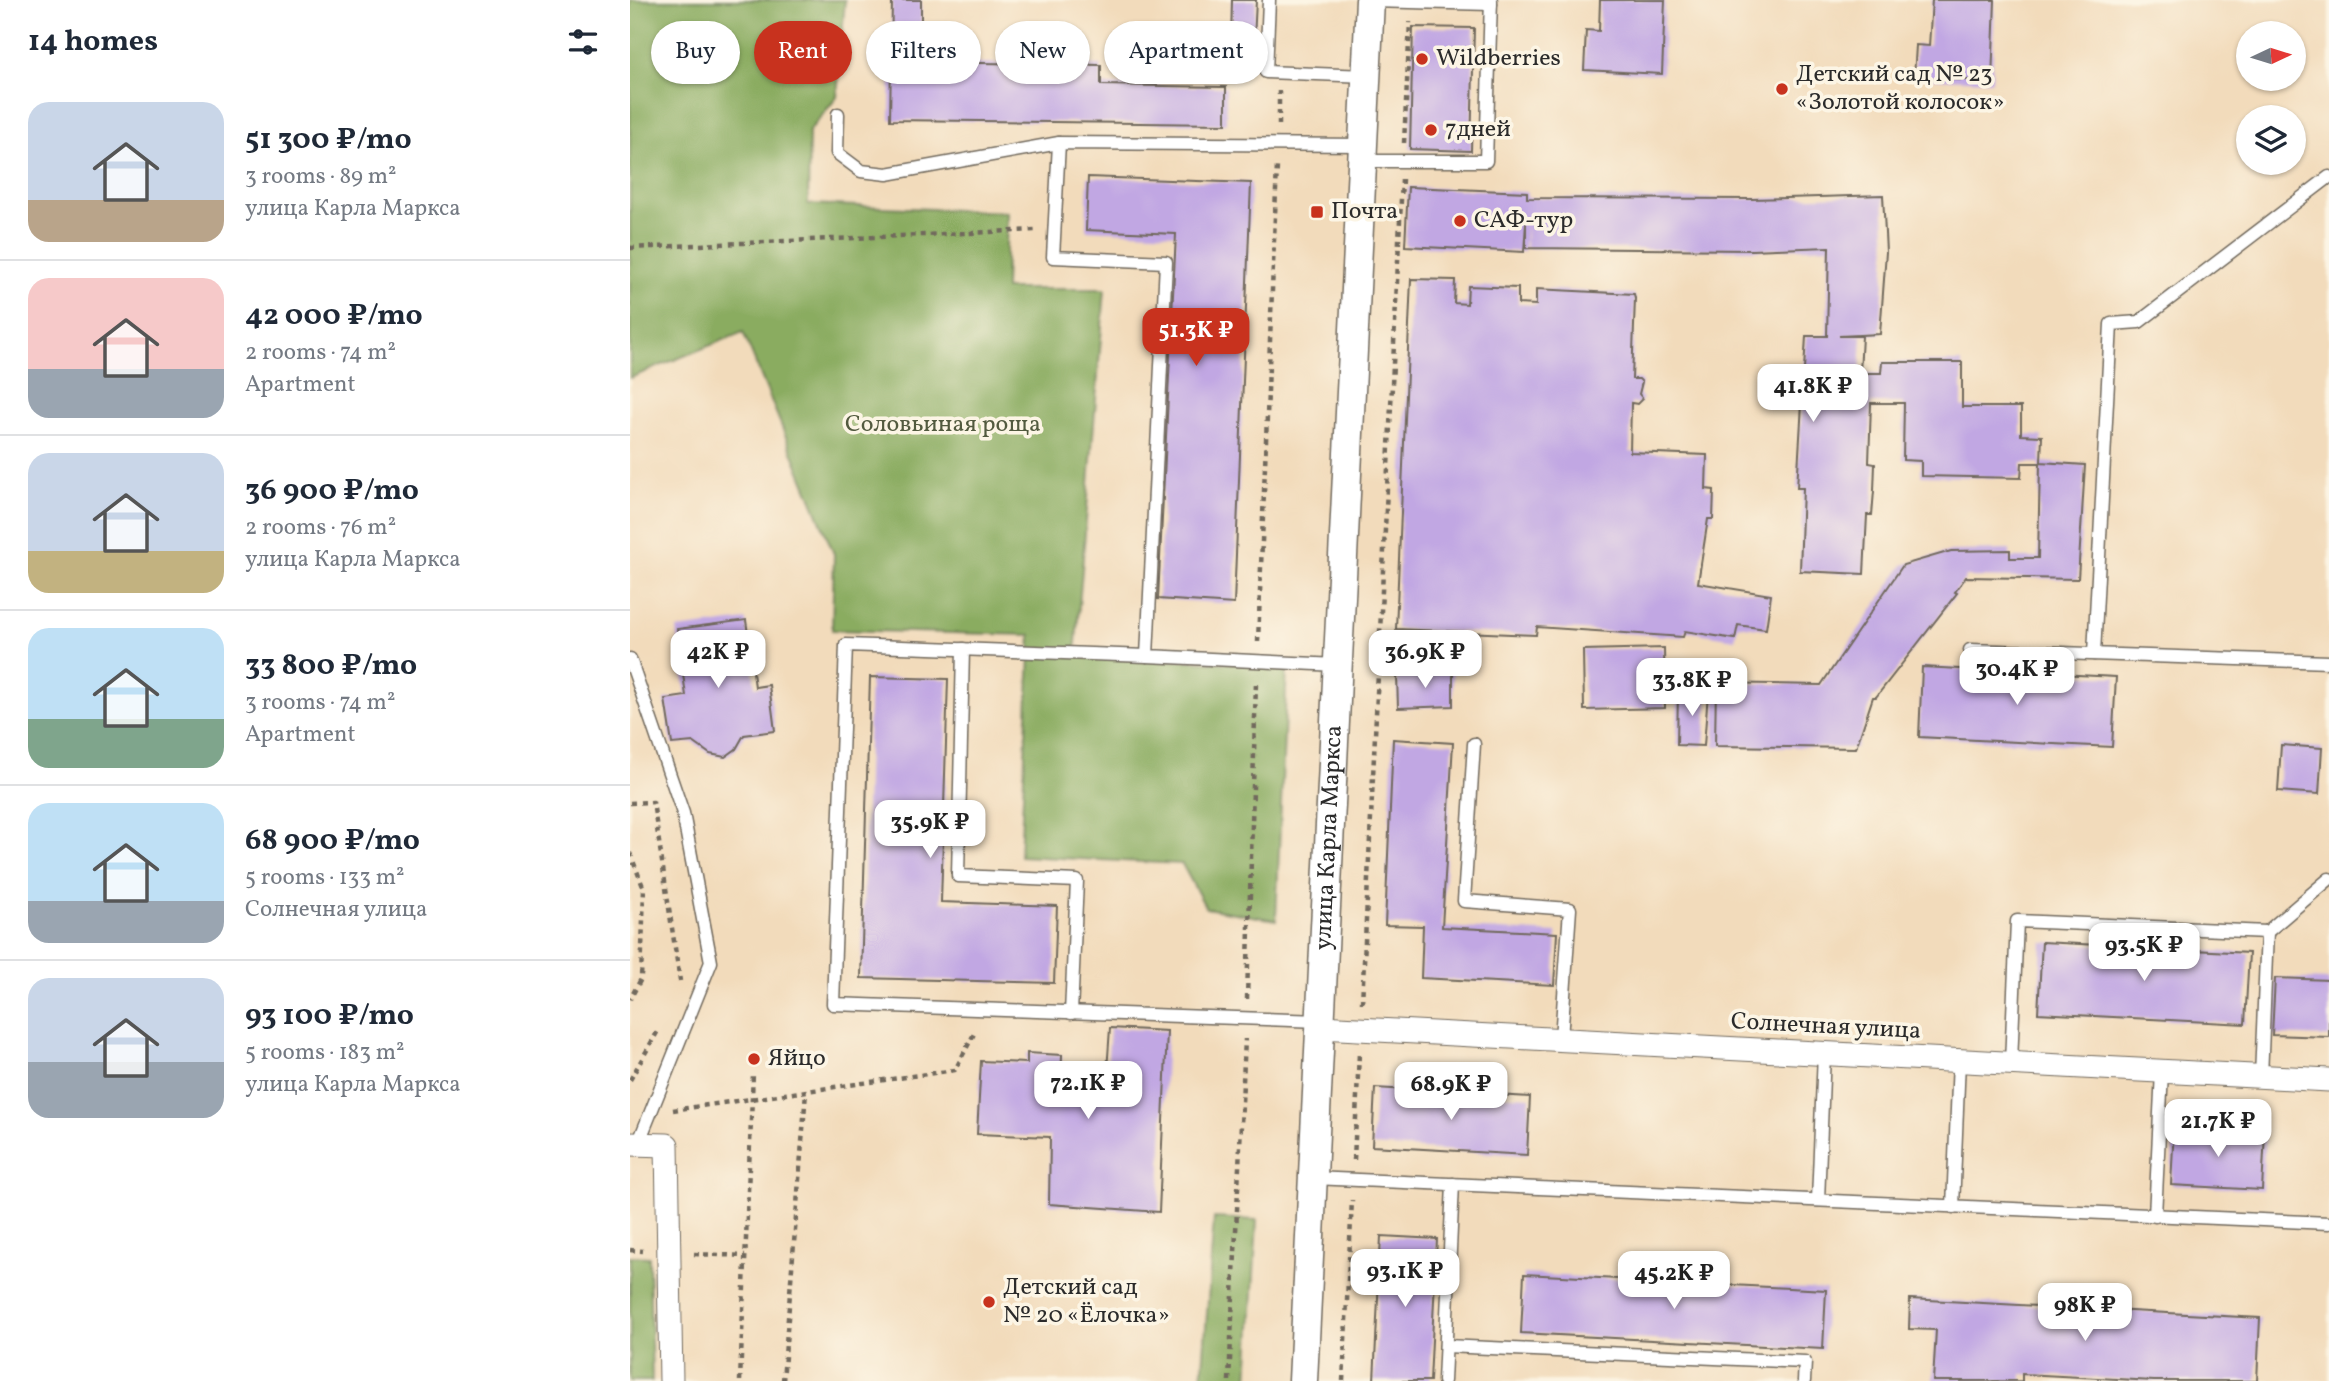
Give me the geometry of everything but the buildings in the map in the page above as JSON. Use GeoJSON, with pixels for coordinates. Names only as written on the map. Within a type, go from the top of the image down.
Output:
{"type":"FeatureCollection","features":[{"type":"Feature","properties":{"kind":"street","name":"улица Карла Маркса"},"geometry":{"type":"LineString","coordinates":[[1303,1381],[1370,0]]}},
{"type":"Feature","properties":{"kind":"street","name":"Солнечная улица"},"geometry":{"type":"LineString","coordinates":[[1321,1024],[1360,1030],[2329,1080]]}},
{"type":"Feature","properties":{"kind":"street"},"geometry":{"type":"LineString","coordinates":[[634,1144],[667,1145],[671,1381]]}},
{"type":"Feature","properties":{"kind":"lane"},"geometry":{"type":"LineString","coordinates":[[1269,0],[1266,72],[1367,76]]}},
{"type":"Feature","properties":{"kind":"lane"},"geometry":{"type":"LineString","coordinates":[[838,114],[837,153],[861,171],[887,174],[1059,142],[1278,145],[1363,153],[1403,163],[1486,162],[1491,2],[1370,0]]}},
{"type":"Feature","properties":{"kind":"lane"},"geometry":{"type":"LineString","coordinates":[[1059,142],[1053,257],[1166,262],[1147,656]]}},
{"type":"Feature","properties":{"kind":"lane"},"geometry":{"type":"LineString","coordinates":[[2094,654],[2111,324],[2139,322],[2329,177]]}},
{"type":"Feature","properties":{"kind":"lane"},"geometry":{"type":"LineString","coordinates":[[1321,1024],[833,1004],[846,645],[1338,665]]}},
{"type":"Feature","properties":{"kind":"lane"},"geometry":{"type":"LineString","coordinates":[[963,649],[958,876],[1077,881],[1071,1013]]}},
{"type":"Feature","properties":{"kind":"lane"},"geometry":{"type":"LineString","coordinates":[[1970,650],[2329,662]]}},
{"type":"Feature","properties":{"kind":"lane"},"geometry":{"type":"LineString","coordinates":[[630,659],[683,813],[711,962],[650,1113],[634,1144]]}},
{"type":"Feature","properties":{"kind":"lane"},"geometry":{"type":"LineString","coordinates":[[1475,744],[1464,901],[1570,909],[1561,1039]]}},
{"type":"Feature","properties":{"kind":"lane"},"geometry":{"type":"LineString","coordinates":[[2011,1063],[2017,920],[2267,932],[2329,878]]}},
{"type":"Feature","properties":{"kind":"lane"},"geometry":{"type":"LineString","coordinates":[[2261,1077],[2267,932]]}},
{"type":"Feature","properties":{"kind":"lane"},"geometry":{"type":"LineString","coordinates":[[1818,1200],[1824,1053]]}},
{"type":"Feature","properties":{"kind":"lane"},"geometry":{"type":"LineString","coordinates":[[1953,1207],[1959,1060]]}},
{"type":"Feature","properties":{"kind":"lane"},"geometry":{"type":"LineString","coordinates":[[2155,1216],[2162,1071]]}},
{"type":"Feature","properties":{"kind":"lane"},"geometry":{"type":"LineString","coordinates":[[1313,1178],[2329,1223]]}},
{"type":"Feature","properties":{"kind":"lane"},"geometry":{"type":"LineString","coordinates":[[1444,1381],[1453,1184]]}},
{"type":"Feature","properties":{"kind":"lane"},"geometry":{"type":"LineString","coordinates":[[1446,1346],[1805,1362],[1804,1381]]}},
{"type":"Feature","properties":{"kind":"path"},"geometry":{"type":"LineString","coordinates":[[1343,1381],[1411,2]]}},
{"type":"Feature","properties":{"kind":"path"},"geometry":{"type":"LineString","coordinates":[[1229,1381],[1246,1019],[1280,72]]}},
{"type":"Feature","properties":{"kind":"path"},"geometry":{"type":"LineString","coordinates":[[630,248],[1055,229]]}},
{"type":"Feature","properties":{"kind":"path"},"geometry":{"type":"LineString","coordinates":[[630,803],[653,802],[682,989]]}},
{"type":"Feature","properties":{"kind":"path"},"geometry":{"type":"LineString","coordinates":[[630,853],[644,890],[641,979],[630,999]]}},
{"type":"Feature","properties":{"kind":"path"},"geometry":{"type":"LineString","coordinates":[[650,1113],[955,1070],[987,1009]]}},
{"type":"Feature","properties":{"kind":"path"},"geometry":{"type":"LineString","coordinates":[[630,1080],[662,1023]]}},
{"type":"Feature","properties":{"kind":"path"},"geometry":{"type":"LineString","coordinates":[[740,1381],[753,1073]]}},
{"type":"Feature","properties":{"kind":"path"},"geometry":{"type":"LineString","coordinates":[[783,1381],[806,1092]]}},
{"type":"Feature","properties":{"kind":"green space","name":"Соловьиная роща"},"geometry":{"type":"Polygon","coordinates":[[[630,0],[845,0],[843,21],[754,21],[754,84],[838,84],[837,97],[809,131],[808,204],[1007,212],[1005,289],[1105,289],[1075,655],[1287,666],[1276,920],[1206,908],[1182,864],[1020,856],[1031,635],[832,630],[834,554],[743,332],[630,378],[630,0]]]}},
{"type":"Feature","properties":{"kind":"green space"},"geometry":{"type":"Polygon","coordinates":[[[1214,1218],[1257,1220],[1248,1381],[1202,1381],[1214,1218]]]}},
{"type":"Feature","properties":{"kind":"green space"},"geometry":{"type":"Polygon","coordinates":[[[630,1256],[649,1257],[652,1381],[630,1381],[630,1256]]]}},
{"type":"Feature","properties":{"kind":"place","name":"Wildberries"},"geometry":{"type":"Point","coordinates":[1422,59]}},
{"type":"Feature","properties":{"kind":"place","name":"Детский сад № 23 «Золотой колосок»"},"geometry":{"type":"Point","coordinates":[1782,89]}},
{"type":"Feature","properties":{"kind":"place","name":"7дней"},"geometry":{"type":"Point","coordinates":[1431,130]}},
{"type":"Feature","properties":{"kind":"place","name":"Почта"},"geometry":{"type":"Point","coordinates":[1317,212]}},
{"type":"Feature","properties":{"kind":"place","name":"САФ-тур"},"geometry":{"type":"Point","coordinates":[1460,221]}},
{"type":"Feature","properties":{"kind":"place","name":"Яйцо"},"geometry":{"type":"Point","coordinates":[754,1059]}},
{"type":"Feature","properties":{"kind":"place","name":"Детский сад № 20 «Ёлочка»"},"geometry":{"type":"Point","coordinates":[989,1302]}}]}
